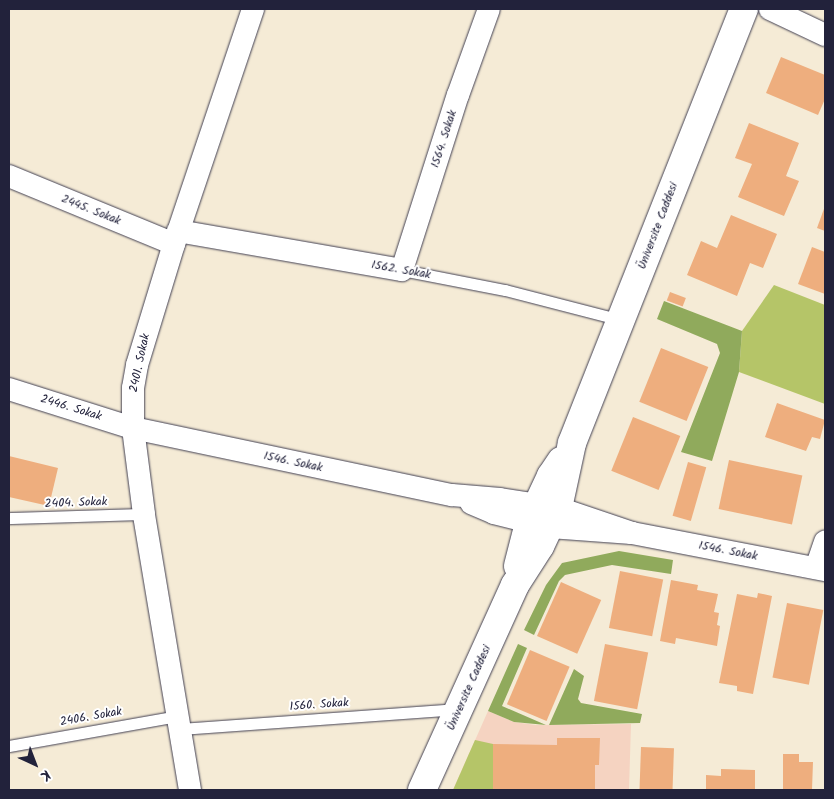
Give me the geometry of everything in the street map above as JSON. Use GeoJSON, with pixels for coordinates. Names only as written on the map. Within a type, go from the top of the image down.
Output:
{"type":"FeatureCollection","features":[{"type":"Feature","properties":{"kind":"main road","name":"Üniversite Caddesi"},"geometry":{"type":"LineString","coordinates":[[422,790],[515,585],[543,515],[550,476],[572,443],[744,9]]}},
{"type":"Feature","properties":{"kind":"street","name":"2401. Sokak"},"geometry":{"type":"LineString","coordinates":[[190,790],[144,514],[133,428],[133,388],[176,237],[252,9]]}},
{"type":"Feature","properties":{"kind":"street","name":"1564. Sokak"},"geometry":{"type":"LineString","coordinates":[[402,270],[458,95],[489,9]]}},
{"type":"Feature","properties":{"kind":"street"},"geometry":{"type":"LineString","coordinates":[[770,9],[825,35]]}},
{"type":"Feature","properties":{"kind":"street","name":"2445. Sokak"},"geometry":{"type":"LineString","coordinates":[[9,176],[176,237]]}},
{"type":"Feature","properties":{"kind":"street","name":"1562. Sokak"},"geometry":{"type":"LineString","coordinates":[[176,237],[402,270]]}},
{"type":"Feature","properties":{"kind":"street","name":"2446. Sokak"},"geometry":{"type":"LineString","coordinates":[[9,389],[133,428]]}},
{"type":"Feature","properties":{"kind":"street","name":"1546. Sokak"},"geometry":{"type":"LineString","coordinates":[[133,428],[543,515],[820,569]]}},
{"type":"Feature","properties":{"kind":"street"},"geometry":{"type":"LineString","coordinates":[[820,569],[825,542]]}},
{"type":"Feature","properties":{"kind":"lane","name":"1562. Sokak"},"geometry":{"type":"LineString","coordinates":[[402,270],[506,290],[621,320]]}},
{"type":"Feature","properties":{"kind":"lane","name":"2404. Sokak"},"geometry":{"type":"LineString","coordinates":[[9,518],[144,514]]}},
{"type":"Feature","properties":{"kind":"lane","name":"1560. Sokak"},"geometry":{"type":"LineString","coordinates":[[179,722],[460,708]]}},
{"type":"Feature","properties":{"kind":"lane","name":"2406. Sokak"},"geometry":{"type":"LineString","coordinates":[[9,746],[179,722]]}},
{"type":"Feature","properties":{"kind":"shaded area"},"geometry":{"type":"Polygon","coordinates":[[[488,711],[514,722],[536,725],[631,724],[629,790],[453,790],[488,711]]]}},
{"type":"Feature","properties":{"kind":"green space"},"geometry":{"type":"Polygon","coordinates":[[[774,285],[825,305],[825,404],[739,372],[742,331],[774,285]]]}},
{"type":"Feature","properties":{"kind":"green space"},"geometry":{"type":"Polygon","coordinates":[[[664,301],[742,331],[739,372],[712,461],[681,452],[720,353],[717,344],[657,319],[664,301]]]}},
{"type":"Feature","properties":{"kind":"green space"},"geometry":{"type":"Polygon","coordinates":[[[619,551],[673,560],[671,574],[612,565],[565,575],[559,581],[534,635],[524,630],[546,585],[562,563],[619,551]]]}},
{"type":"Feature","properties":{"kind":"green space"},"geometry":{"type":"Polygon","coordinates":[[[518,644],[527,648],[502,706],[546,725],[514,722],[488,711],[518,644]]]}},
{"type":"Feature","properties":{"kind":"green space"},"geometry":{"type":"Polygon","coordinates":[[[574,669],[584,676],[578,699],[581,703],[642,714],[640,723],[549,725],[574,669]]]}},
{"type":"Feature","properties":{"kind":"green space"},"geometry":{"type":"Polygon","coordinates":[[[475,740],[493,744],[493,790],[453,790],[475,740]]]}},
{"type":"Feature","properties":{"kind":"building"},"geometry":{"type":"Polygon","coordinates":[[[781,57],[825,75],[825,99],[818,115],[766,93],[781,57]]]}},
{"type":"Feature","properties":{"kind":"building"},"geometry":{"type":"Polygon","coordinates":[[[749,123],[799,143],[786,176],[799,181],[784,216],[738,197],[752,164],[735,158],[749,123]]]}},
{"type":"Feature","properties":{"kind":"building"},"geometry":{"type":"Polygon","coordinates":[[[825,206],[825,231],[817,228],[825,206]]]}},
{"type":"Feature","properties":{"kind":"building"},"geometry":{"type":"Polygon","coordinates":[[[731,215],[777,234],[763,268],[750,263],[737,296],[687,275],[701,241],[717,248],[731,215]]]}},
{"type":"Feature","properties":{"kind":"building"},"geometry":{"type":"Polygon","coordinates":[[[812,247],[825,252],[825,294],[798,284],[812,247]]]}},
{"type":"Feature","properties":{"kind":"building"},"geometry":{"type":"Polygon","coordinates":[[[670,292],[686,298],[683,306],[667,300],[670,292]]]}},
{"type":"Feature","properties":{"kind":"building"},"geometry":{"type":"Polygon","coordinates":[[[661,348],[708,367],[687,421],[639,402],[661,348]]]}},
{"type":"Feature","properties":{"kind":"building"},"geometry":{"type":"Polygon","coordinates":[[[777,403],[825,420],[820,439],[812,437],[806,451],[765,437],[777,403]]]}},
{"type":"Feature","properties":{"kind":"building"},"geometry":{"type":"Polygon","coordinates":[[[633,417],[680,436],[659,490],[611,471],[633,417]]]}},
{"type":"Feature","properties":{"kind":"building"},"geometry":{"type":"Polygon","coordinates":[[[9,456],[58,468],[49,506],[9,497],[9,456]]]}},
{"type":"Feature","properties":{"kind":"building"},"geometry":{"type":"Polygon","coordinates":[[[729,460],[802,476],[792,525],[719,509],[729,460]]]}},
{"type":"Feature","properties":{"kind":"building"},"geometry":{"type":"Polygon","coordinates":[[[688,462],[706,467],[691,521],[673,516],[688,462]]]}},
{"type":"Feature","properties":{"kind":"building"},"geometry":{"type":"Polygon","coordinates":[[[620,571],[663,579],[652,636],[609,628],[620,571]]]}},
{"type":"Feature","properties":{"kind":"building"},"geometry":{"type":"Polygon","coordinates":[[[671,580],[698,585],[697,590],[718,594],[714,612],[719,613],[717,625],[720,626],[717,646],[676,638],[675,644],[660,641],[671,580]]]}},
{"type":"Feature","properties":{"kind":"building"},"geometry":{"type":"Polygon","coordinates":[[[561,582],[601,600],[577,654],[537,636],[561,582]]]}},
{"type":"Feature","properties":{"kind":"building"},"geometry":{"type":"Polygon","coordinates":[[[758,593],[772,596],[753,694],[737,691],[737,686],[719,683],[737,594],[757,598],[758,593]]]}},
{"type":"Feature","properties":{"kind":"building"},"geometry":{"type":"Polygon","coordinates":[[[787,603],[823,610],[809,685],[772,678],[787,603]]]}},
{"type":"Feature","properties":{"kind":"building"},"geometry":{"type":"Polygon","coordinates":[[[605,644],[648,652],[637,709],[594,701],[605,644]]]}},
{"type":"Feature","properties":{"kind":"building"},"geometry":{"type":"Polygon","coordinates":[[[530,650],[570,667],[547,721],[507,704],[530,650]]]}},
{"type":"Feature","properties":{"kind":"building"},"geometry":{"type":"Polygon","coordinates":[[[557,738],[600,738],[599,765],[595,765],[595,790],[493,790],[493,744],[557,745],[557,738]]]}},
{"type":"Feature","properties":{"kind":"building"},"geometry":{"type":"Polygon","coordinates":[[[641,747],[674,748],[673,790],[639,790],[641,747]]]}},
{"type":"Feature","properties":{"kind":"building"},"geometry":{"type":"Polygon","coordinates":[[[783,754],[799,754],[799,762],[813,762],[812,790],[783,790],[783,754]]]}},
{"type":"Feature","properties":{"kind":"building"},"geometry":{"type":"Polygon","coordinates":[[[721,769],[755,770],[755,790],[706,790],[706,775],[721,776],[721,769]]]}}]}
